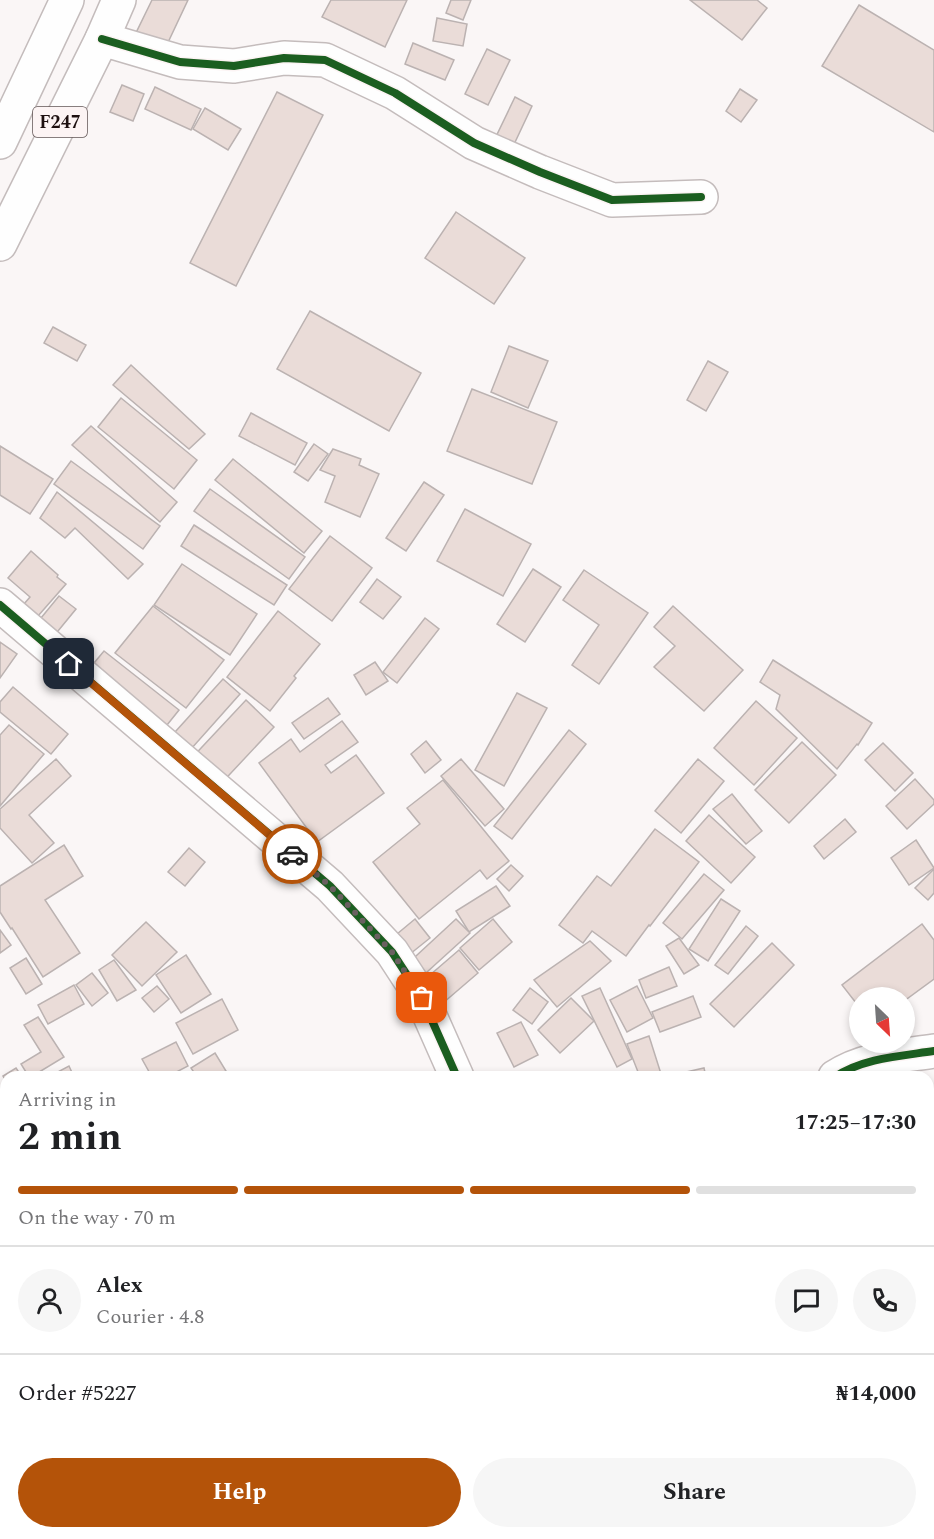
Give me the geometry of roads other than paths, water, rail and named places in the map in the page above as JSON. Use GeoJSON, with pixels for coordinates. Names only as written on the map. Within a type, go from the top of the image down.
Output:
{"type":"FeatureCollection","features":[{"type":"Feature","properties":{"kind":"street","name":"F247"},"geometry":{"type":"LineString","coordinates":[[0,142],[67,0]]}},
{"type":"Feature","properties":{"kind":"street","name":"F247"},"geometry":{"type":"LineString","coordinates":[[0,244],[102,39],[119,0]]}},
{"type":"Feature","properties":{"kind":"street"},"geometry":{"type":"LineString","coordinates":[[102,39],[180,62],[234,66],[284,58],[325,60],[395,93],[474,143],[612,200],[701,196]]}},
{"type":"Feature","properties":{"kind":"street"},"geometry":{"type":"LineString","coordinates":[[0,605],[330,886],[392,952],[422,998],[454,1071]]}},
{"type":"Feature","properties":{"kind":"street"},"geometry":{"type":"LineString","coordinates":[[846,1071],[869,1062],[934,1051]]}}]}
